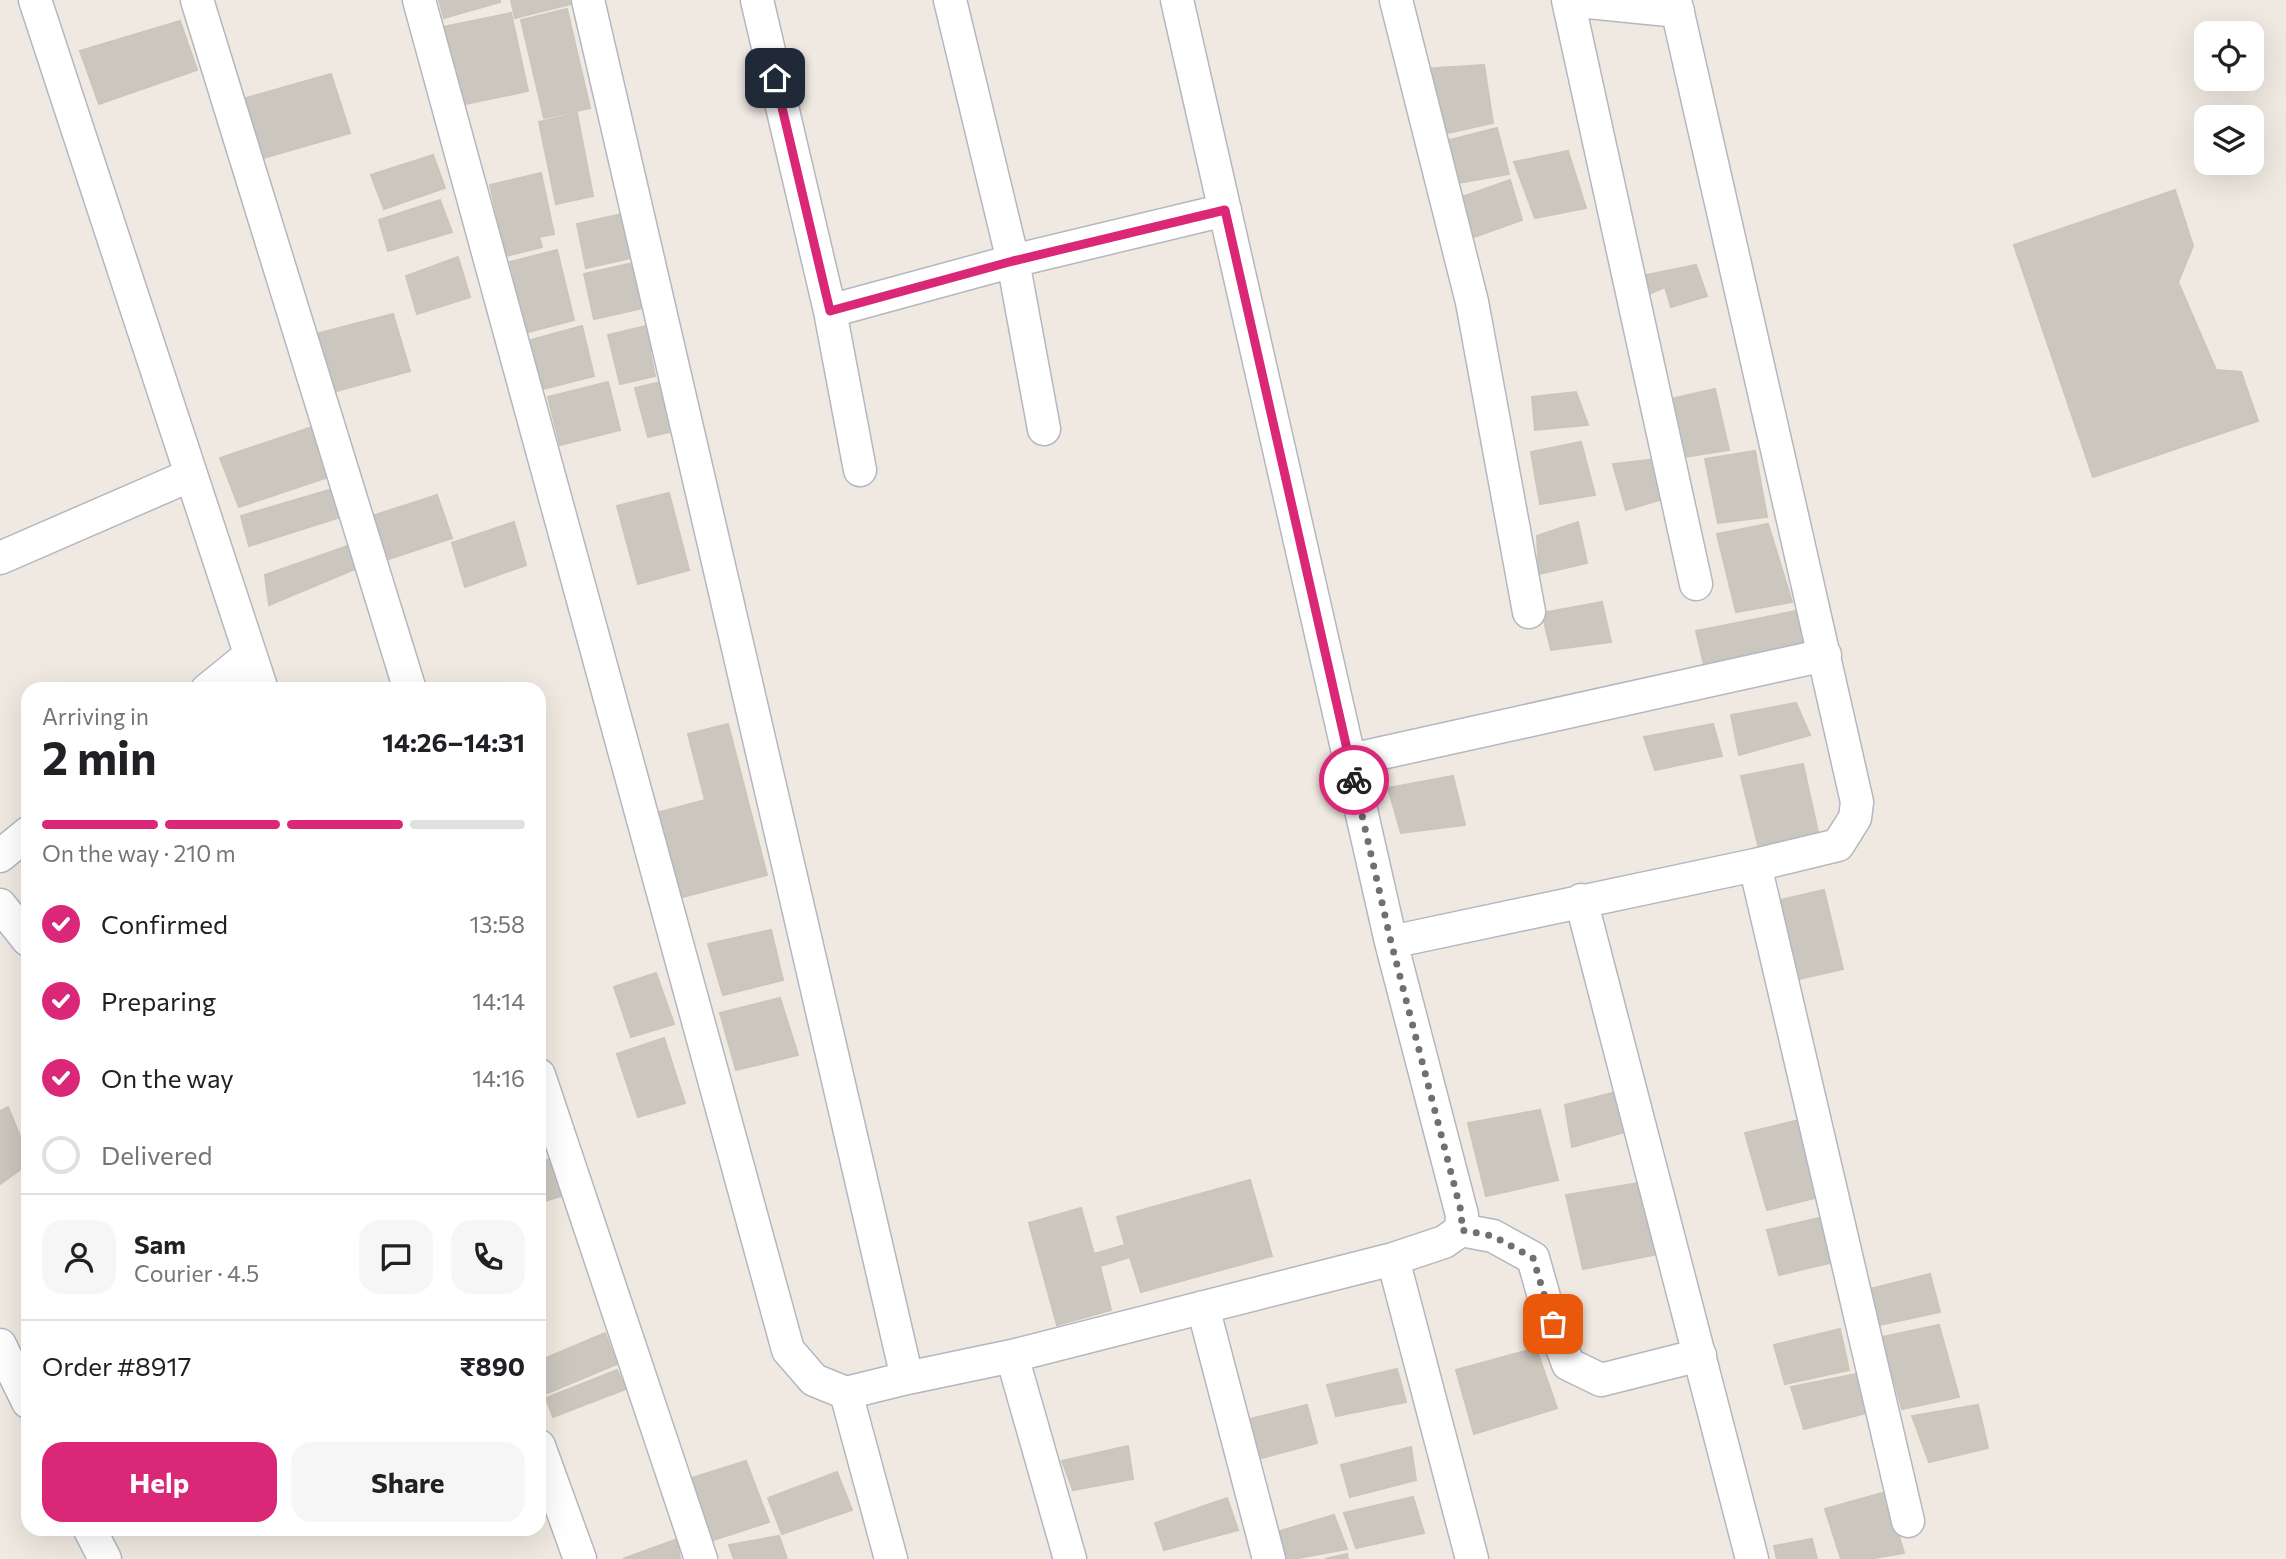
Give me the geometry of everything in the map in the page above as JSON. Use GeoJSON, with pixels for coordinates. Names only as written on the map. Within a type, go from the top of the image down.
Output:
{"type":"FeatureCollection","features":[{"type":"Feature","properties":{"kind":"street"},"geometry":{"type":"LineString","coordinates":[[35,0],[259,682]]}},
{"type":"Feature","properties":{"kind":"street"},"geometry":{"type":"LineString","coordinates":[[197,0],[408,682]]}},
{"type":"Feature","properties":{"kind":"street"},"geometry":{"type":"LineString","coordinates":[[419,0],[788,1350],[814,1380],[846,1393],[1012,1356],[1393,1259],[1444,1242],[1461,1230],[1493,1236],[1533,1258],[1568,1364],[1601,1380],[1700,1355]]}},
{"type":"Feature","properties":{"kind":"street"},"geometry":{"type":"LineString","coordinates":[[588,0],[907,1378]]}},
{"type":"Feature","properties":{"kind":"street"},"geometry":{"type":"LineString","coordinates":[[757,0],[830,311],[860,470]]}},
{"type":"Feature","properties":{"kind":"street"},"geometry":{"type":"LineString","coordinates":[[950,0],[1013,261],[1044,429]]}},
{"type":"Feature","properties":{"kind":"street"},"geometry":{"type":"LineString","coordinates":[[1177,0],[1391,942],[1462,1215],[1461,1230]]}},
{"type":"Feature","properties":{"kind":"street"},"geometry":{"type":"LineString","coordinates":[[1396,0],[1472,302],[1529,612]]}},
{"type":"Feature","properties":{"kind":"street"},"geometry":{"type":"LineString","coordinates":[[1391,942],[1838,845],[1855,818],[1857,802],[1825,655],[1676,6],[1568,0],[1696,584]]}},
{"type":"Feature","properties":{"kind":"street"},"geometry":{"type":"LineString","coordinates":[[830,311],[1013,261],[1225,210]]}},
{"type":"Feature","properties":{"kind":"street"},"geometry":{"type":"LineString","coordinates":[[0,558],[191,475]]}},
{"type":"Feature","properties":{"kind":"street"},"geometry":{"type":"LineString","coordinates":[[217,682],[250,655]]}},
{"type":"Feature","properties":{"kind":"street"},"geometry":{"type":"LineString","coordinates":[[1350,760],[1825,655]]}},
{"type":"Feature","properties":{"kind":"street"},"geometry":{"type":"LineString","coordinates":[[0,856],[21,839]]}},
{"type":"Feature","properties":{"kind":"street"},"geometry":{"type":"LineString","coordinates":[[1755,865],[1908,1521]]}},
{"type":"Feature","properties":{"kind":"street"},"geometry":{"type":"LineString","coordinates":[[1581,900],[1752,1559]]}},
{"type":"Feature","properties":{"kind":"street"},"geometry":{"type":"LineString","coordinates":[[0,905],[21,931]]}},
{"type":"Feature","properties":{"kind":"street"},"geometry":{"type":"LineString","coordinates":[[546,1096],[701,1559]]}},
{"type":"Feature","properties":{"kind":"street"},"geometry":{"type":"LineString","coordinates":[[1393,1259],[1472,1559]]}},
{"type":"Feature","properties":{"kind":"street"},"geometry":{"type":"LineString","coordinates":[[1203,1307],[1269,1559]]}},
{"type":"Feature","properties":{"kind":"street"},"geometry":{"type":"LineString","coordinates":[[0,1345],[21,1388]]}},
{"type":"Feature","properties":{"kind":"street"},"geometry":{"type":"LineString","coordinates":[[1012,1356],[1070,1559]]}},
{"type":"Feature","properties":{"kind":"street"},"geometry":{"type":"LineString","coordinates":[[846,1393],[891,1559]]}},
{"type":"Feature","properties":{"kind":"street"},"geometry":{"type":"LineString","coordinates":[[546,1465],[580,1559]]}},
{"type":"Feature","properties":{"kind":"street"},"geometry":{"type":"LineString","coordinates":[[93,1536],[105,1559]]}},
{"type":"Feature","properties":{"kind":"building"},"geometry":{"type":"Polygon","coordinates":[[[439,0],[500,0],[500,2],[444,18],[439,0]]]}},
{"type":"Feature","properties":{"kind":"building"},"geometry":{"type":"Polygon","coordinates":[[[511,0],[583,0],[583,1],[515,18],[511,0]]]}},
{"type":"Feature","properties":{"kind":"building"},"geometry":{"type":"Polygon","coordinates":[[[567,9],[590,108],[544,118],[521,20],[567,9]]]}},
{"type":"Feature","properties":{"kind":"building"},"geometry":{"type":"Polygon","coordinates":[[[511,13],[528,91],[460,105],[443,27],[511,13]]]}},
{"type":"Feature","properties":{"kind":"building"},"geometry":{"type":"Polygon","coordinates":[[[180,21],[197,70],[99,104],[80,51],[180,21]]]}},
{"type":"Feature","properties":{"kind":"building"},"geometry":{"type":"Polygon","coordinates":[[[1484,65],[1493,123],[1438,135],[1422,69],[1484,65]]]}},
{"type":"Feature","properties":{"kind":"building"},"geometry":{"type":"Polygon","coordinates":[[[331,74],[350,133],[253,161],[232,102],[331,74]]]}},
{"type":"Feature","properties":{"kind":"building"},"geometry":{"type":"Polygon","coordinates":[[[577,113],[593,196],[556,204],[539,122],[577,113]]]}},
{"type":"Feature","properties":{"kind":"building"},"geometry":{"type":"Polygon","coordinates":[[[1497,128],[1509,174],[1452,184],[1438,143],[1497,128]]]}},
{"type":"Feature","properties":{"kind":"building"},"geometry":{"type":"Polygon","coordinates":[[[1568,151],[1586,208],[1535,218],[1514,162],[1568,151]]]}},
{"type":"Feature","properties":{"kind":"building"},"geometry":{"type":"Polygon","coordinates":[[[433,155],[445,188],[384,209],[371,175],[433,155]]]}},
{"type":"Feature","properties":{"kind":"building"},"geometry":{"type":"Polygon","coordinates":[[[541,173],[554,234],[539,237],[542,247],[506,256],[490,185],[541,173]]]}},
{"type":"Feature","properties":{"kind":"building"},"geometry":{"type":"Polygon","coordinates":[[[1510,180],[1522,220],[1466,240],[1453,200],[1510,180]]]}},
{"type":"Feature","properties":{"kind":"building"},"geometry":{"type":"Polygon","coordinates":[[[2175,190],[2193,246],[2178,282],[2216,370],[2241,372],[2258,421],[2093,477],[2014,245],[2175,190]]]}},
{"type":"Feature","properties":{"kind":"building"},"geometry":{"type":"Polygon","coordinates":[[[440,200],[452,232],[388,251],[379,220],[440,200]]]}},
{"type":"Feature","properties":{"kind":"building"},"geometry":{"type":"Polygon","coordinates":[[[622,214],[631,258],[586,268],[577,224],[622,214]]]}},
{"type":"Feature","properties":{"kind":"building"},"geometry":{"type":"Polygon","coordinates":[[[557,250],[574,320],[528,332],[510,262],[557,250]]]}},
{"type":"Feature","properties":{"kind":"building"},"geometry":{"type":"Polygon","coordinates":[[[458,257],[470,297],[417,314],[406,276],[458,257]]]}},
{"type":"Feature","properties":{"kind":"building"},"geometry":{"type":"Polygon","coordinates":[[[633,263],[643,308],[594,319],[584,274],[633,263]]]}},
{"type":"Feature","properties":{"kind":"building"},"geometry":{"type":"Polygon","coordinates":[[[1696,265],[1707,296],[1671,307],[1665,287],[1649,294],[1646,275],[1696,265]]]}},
{"type":"Feature","properties":{"kind":"building"},"geometry":{"type":"Polygon","coordinates":[[[393,314],[410,371],[329,393],[312,335],[393,314]]]}},
{"type":"Feature","properties":{"kind":"building"},"geometry":{"type":"Polygon","coordinates":[[[659,323],[666,348],[650,352],[655,376],[620,384],[608,335],[659,323]]]}},
{"type":"Feature","properties":{"kind":"building"},"geometry":{"type":"Polygon","coordinates":[[[582,326],[594,376],[543,389],[531,340],[582,326]]]}},
{"type":"Feature","properties":{"kind":"building"},"geometry":{"type":"Polygon","coordinates":[[[670,380],[682,429],[648,437],[635,388],[670,380]]]}},
{"type":"Feature","properties":{"kind":"building"},"geometry":{"type":"Polygon","coordinates":[[[608,382],[620,430],[560,445],[548,397],[608,382]]]}},
{"type":"Feature","properties":{"kind":"building"},"geometry":{"type":"Polygon","coordinates":[[[1715,389],[1729,450],[1677,458],[1666,400],[1715,389]]]}},
{"type":"Feature","properties":{"kind":"building"},"geometry":{"type":"Polygon","coordinates":[[[1576,392],[1588,425],[1535,430],[1532,397],[1576,392]]]}},
{"type":"Feature","properties":{"kind":"building"},"geometry":{"type":"Polygon","coordinates":[[[315,426],[328,477],[239,507],[220,458],[315,426]]]}},
{"type":"Feature","properties":{"kind":"building"},"geometry":{"type":"Polygon","coordinates":[[[1581,442],[1595,495],[1540,504],[1531,452],[1581,442]]]}},
{"type":"Feature","properties":{"kind":"building"},"geometry":{"type":"Polygon","coordinates":[[[1755,451],[1767,517],[1718,523],[1705,459],[1755,451]]]}},
{"type":"Feature","properties":{"kind":"building"},"geometry":{"type":"Polygon","coordinates":[[[1656,459],[1666,498],[1626,510],[1613,464],[1656,459]]]}},
{"type":"Feature","properties":{"kind":"building"},"geometry":{"type":"Polygon","coordinates":[[[329,490],[344,516],[249,546],[241,516],[329,490]]]}},
{"type":"Feature","properties":{"kind":"building"},"geometry":{"type":"Polygon","coordinates":[[[669,493],[689,570],[638,584],[617,506],[669,493]]]}},
{"type":"Feature","properties":{"kind":"building"},"geometry":{"type":"Polygon","coordinates":[[[437,495],[452,538],[380,562],[366,518],[437,495]]]}},
{"type":"Feature","properties":{"kind":"building"},"geometry":{"type":"Polygon","coordinates":[[[514,522],[526,565],[465,587],[452,543],[514,522]]]}},
{"type":"Feature","properties":{"kind":"building"},"geometry":{"type":"Polygon","coordinates":[[[1578,522],[1587,563],[1539,574],[1537,536],[1578,522]]]}},
{"type":"Feature","properties":{"kind":"building"},"geometry":{"type":"Polygon","coordinates":[[[1768,524],[1792,602],[1736,612],[1717,534],[1768,524]]]}},
{"type":"Feature","properties":{"kind":"building"},"geometry":{"type":"Polygon","coordinates":[[[353,544],[360,567],[269,605],[265,575],[353,544]]]}},
{"type":"Feature","properties":{"kind":"building"},"geometry":{"type":"Polygon","coordinates":[[[1602,602],[1611,642],[1551,650],[1542,613],[1602,602]]]}},
{"type":"Feature","properties":{"kind":"building"},"geometry":{"type":"Polygon","coordinates":[[[1796,611],[1807,646],[1705,669],[1696,631],[1796,611]]]}},
{"type":"Feature","properties":{"kind":"building"},"geometry":{"type":"Polygon","coordinates":[[[1796,703],[1810,735],[1739,755],[1731,715],[1796,703]]]}},
{"type":"Feature","properties":{"kind":"building"},"geometry":{"type":"Polygon","coordinates":[[[728,724],[767,875],[675,899],[653,814],[705,800],[688,734],[728,724]]]}},
{"type":"Feature","properties":{"kind":"building"},"geometry":{"type":"Polygon","coordinates":[[[1713,724],[1722,756],[1655,770],[1644,737],[1713,724]]]}},
{"type":"Feature","properties":{"kind":"building"},"geometry":{"type":"Polygon","coordinates":[[[1803,764],[1820,841],[1761,857],[1741,776],[1803,764]]]}},
{"type":"Feature","properties":{"kind":"building"},"geometry":{"type":"Polygon","coordinates":[[[1453,776],[1465,825],[1401,833],[1388,788],[1453,776]]]}},
{"type":"Feature","properties":{"kind":"building"},"geometry":{"type":"Polygon","coordinates":[[[1824,890],[1843,969],[1790,981],[1772,902],[1824,890]]]}},
{"type":"Feature","properties":{"kind":"building"},"geometry":{"type":"Polygon","coordinates":[[[771,930],[783,980],[723,995],[708,944],[771,930]]]}},
{"type":"Feature","properties":{"kind":"building"},"geometry":{"type":"Polygon","coordinates":[[[656,973],[674,1024],[631,1037],[614,987],[656,973]]]}},
{"type":"Feature","properties":{"kind":"building"},"geometry":{"type":"Polygon","coordinates":[[[780,998],[798,1055],[736,1070],[720,1013],[780,998]]]}},
{"type":"Feature","properties":{"kind":"building"},"geometry":{"type":"Polygon","coordinates":[[[664,1038],[685,1103],[638,1117],[617,1054],[664,1038]]]}},
{"type":"Feature","properties":{"kind":"building"},"geometry":{"type":"Polygon","coordinates":[[[1624,1090],[1635,1129],[1572,1147],[1565,1105],[1624,1090]]]}},
{"type":"Feature","properties":{"kind":"building"},"geometry":{"type":"Polygon","coordinates":[[[8,1107],[21,1139],[21,1169],[0,1184],[0,1111],[8,1107]]]}},
{"type":"Feature","properties":{"kind":"building"},"geometry":{"type":"Polygon","coordinates":[[[1540,1110],[1558,1180],[1486,1196],[1468,1123],[1540,1110]]]}},
{"type":"Feature","properties":{"kind":"building"},"geometry":{"type":"Polygon","coordinates":[[[1808,1118],[1831,1194],[1767,1210],[1745,1133],[1808,1118]]]}},
{"type":"Feature","properties":{"kind":"building"},"geometry":{"type":"Polygon","coordinates":[[[550,1159],[564,1195],[546,1201],[546,1160],[550,1159]]]}},
{"type":"Feature","properties":{"kind":"building"},"geometry":{"type":"Polygon","coordinates":[[[1250,1180],[1272,1256],[1141,1292],[1130,1257],[1100,1266],[1111,1310],[1057,1325],[1029,1223],[1081,1208],[1094,1254],[1125,1245],[1117,1217],[1250,1180]]]}},
{"type":"Feature","properties":{"kind":"building"},"geometry":{"type":"Polygon","coordinates":[[[1645,1182],[1658,1254],[1583,1269],[1566,1195],[1645,1182]]]}},
{"type":"Feature","properties":{"kind":"building"},"geometry":{"type":"Polygon","coordinates":[[[1832,1215],[1842,1260],[1779,1275],[1767,1230],[1832,1215]]]}},
{"type":"Feature","properties":{"kind":"building"},"geometry":{"type":"Polygon","coordinates":[[[1930,1274],[1940,1312],[1879,1325],[1866,1290],[1930,1274]]]}},
{"type":"Feature","properties":{"kind":"building"},"geometry":{"type":"Polygon","coordinates":[[[1939,1325],[1959,1397],[1902,1409],[1882,1337],[1939,1325]]]}},
{"type":"Feature","properties":{"kind":"building"},"geometry":{"type":"Polygon","coordinates":[[[1840,1329],[1849,1370],[1785,1384],[1774,1345],[1840,1329]]]}},
{"type":"Feature","properties":{"kind":"building"},"geometry":{"type":"Polygon","coordinates":[[[605,1333],[617,1364],[546,1394],[546,1358],[605,1333]]]}},
{"type":"Feature","properties":{"kind":"building"},"geometry":{"type":"Polygon","coordinates":[[[1536,1348],[1557,1408],[1474,1434],[1456,1370],[1536,1348]]]}},
{"type":"Feature","properties":{"kind":"building"},"geometry":{"type":"Polygon","coordinates":[[[1397,1369],[1406,1402],[1336,1416],[1327,1385],[1397,1369]]]}},
{"type":"Feature","properties":{"kind":"building"},"geometry":{"type":"Polygon","coordinates":[[[617,1370],[626,1389],[553,1417],[546,1398],[617,1370]]]}},
{"type":"Feature","properties":{"kind":"building"},"geometry":{"type":"Polygon","coordinates":[[[1862,1373],[1874,1411],[1804,1429],[1791,1387],[1862,1373]]]}},
{"type":"Feature","properties":{"kind":"building"},"geometry":{"type":"Polygon","coordinates":[[[1307,1405],[1317,1443],[1251,1461],[1238,1422],[1307,1405]]]}},
{"type":"Feature","properties":{"kind":"building"},"geometry":{"type":"Polygon","coordinates":[[[1978,1405],[1988,1448],[1929,1462],[1912,1416],[1978,1405]]]}},
{"type":"Feature","properties":{"kind":"building"},"geometry":{"type":"Polygon","coordinates":[[[1128,1446],[1133,1479],[1073,1490],[1062,1461],[1128,1446]]]}},
{"type":"Feature","properties":{"kind":"building"},"geometry":{"type":"Polygon","coordinates":[[[1411,1447],[1416,1480],[1350,1497],[1341,1465],[1411,1447]]]}},
{"type":"Feature","properties":{"kind":"building"},"geometry":{"type":"Polygon","coordinates":[[[746,1461],[769,1522],[704,1543],[682,1481],[746,1461]]]}},
{"type":"Feature","properties":{"kind":"building"},"geometry":{"type":"Polygon","coordinates":[[[837,1472],[852,1510],[782,1534],[768,1498],[837,1472]]]}},
{"type":"Feature","properties":{"kind":"building"},"geometry":{"type":"Polygon","coordinates":[[[1886,1492],[1904,1553],[1868,1559],[1841,1559],[1825,1509],[1886,1492]]]}},
{"type":"Feature","properties":{"kind":"building"},"geometry":{"type":"Polygon","coordinates":[[[1413,1497],[1424,1533],[1356,1548],[1344,1513],[1413,1497]]]}},
{"type":"Feature","properties":{"kind":"building"},"geometry":{"type":"Polygon","coordinates":[[[1227,1498],[1238,1530],[1164,1550],[1155,1523],[1227,1498]]]}},
{"type":"Feature","properties":{"kind":"building"},"geometry":{"type":"Polygon","coordinates":[[[1334,1515],[1347,1549],[1279,1559],[1270,1534],[1334,1515]]]}},
{"type":"Feature","properties":{"kind":"building"},"geometry":{"type":"Polygon","coordinates":[[[779,1536],[787,1559],[734,1559],[729,1545],[779,1536]]]}},
{"type":"Feature","properties":{"kind":"building"},"geometry":{"type":"Polygon","coordinates":[[[677,1539],[680,1559],[623,1559],[677,1539]]]}},
{"type":"Feature","properties":{"kind":"building"},"geometry":{"type":"Polygon","coordinates":[[[1812,1539],[1817,1559],[1777,1559],[1774,1546],[1812,1539]]]}},
{"type":"Feature","properties":{"kind":"building"},"geometry":{"type":"Polygon","coordinates":[[[1347,1554],[1348,1559],[1325,1559],[1347,1554]]]}},
{"type":"Feature","properties":{"kind":"way so far"},"geometry":{"type":"LineString","coordinates":[[1354,780],[1391,942],[1462,1215],[1461,1230],[1493,1236],[1533,1258],[1553,1324]]}},
{"type":"Feature","properties":{"kind":"route"},"geometry":{"type":"LineString","coordinates":[[775,78],[830,311],[1013,261],[1225,210],[1354,780]]}}]}
